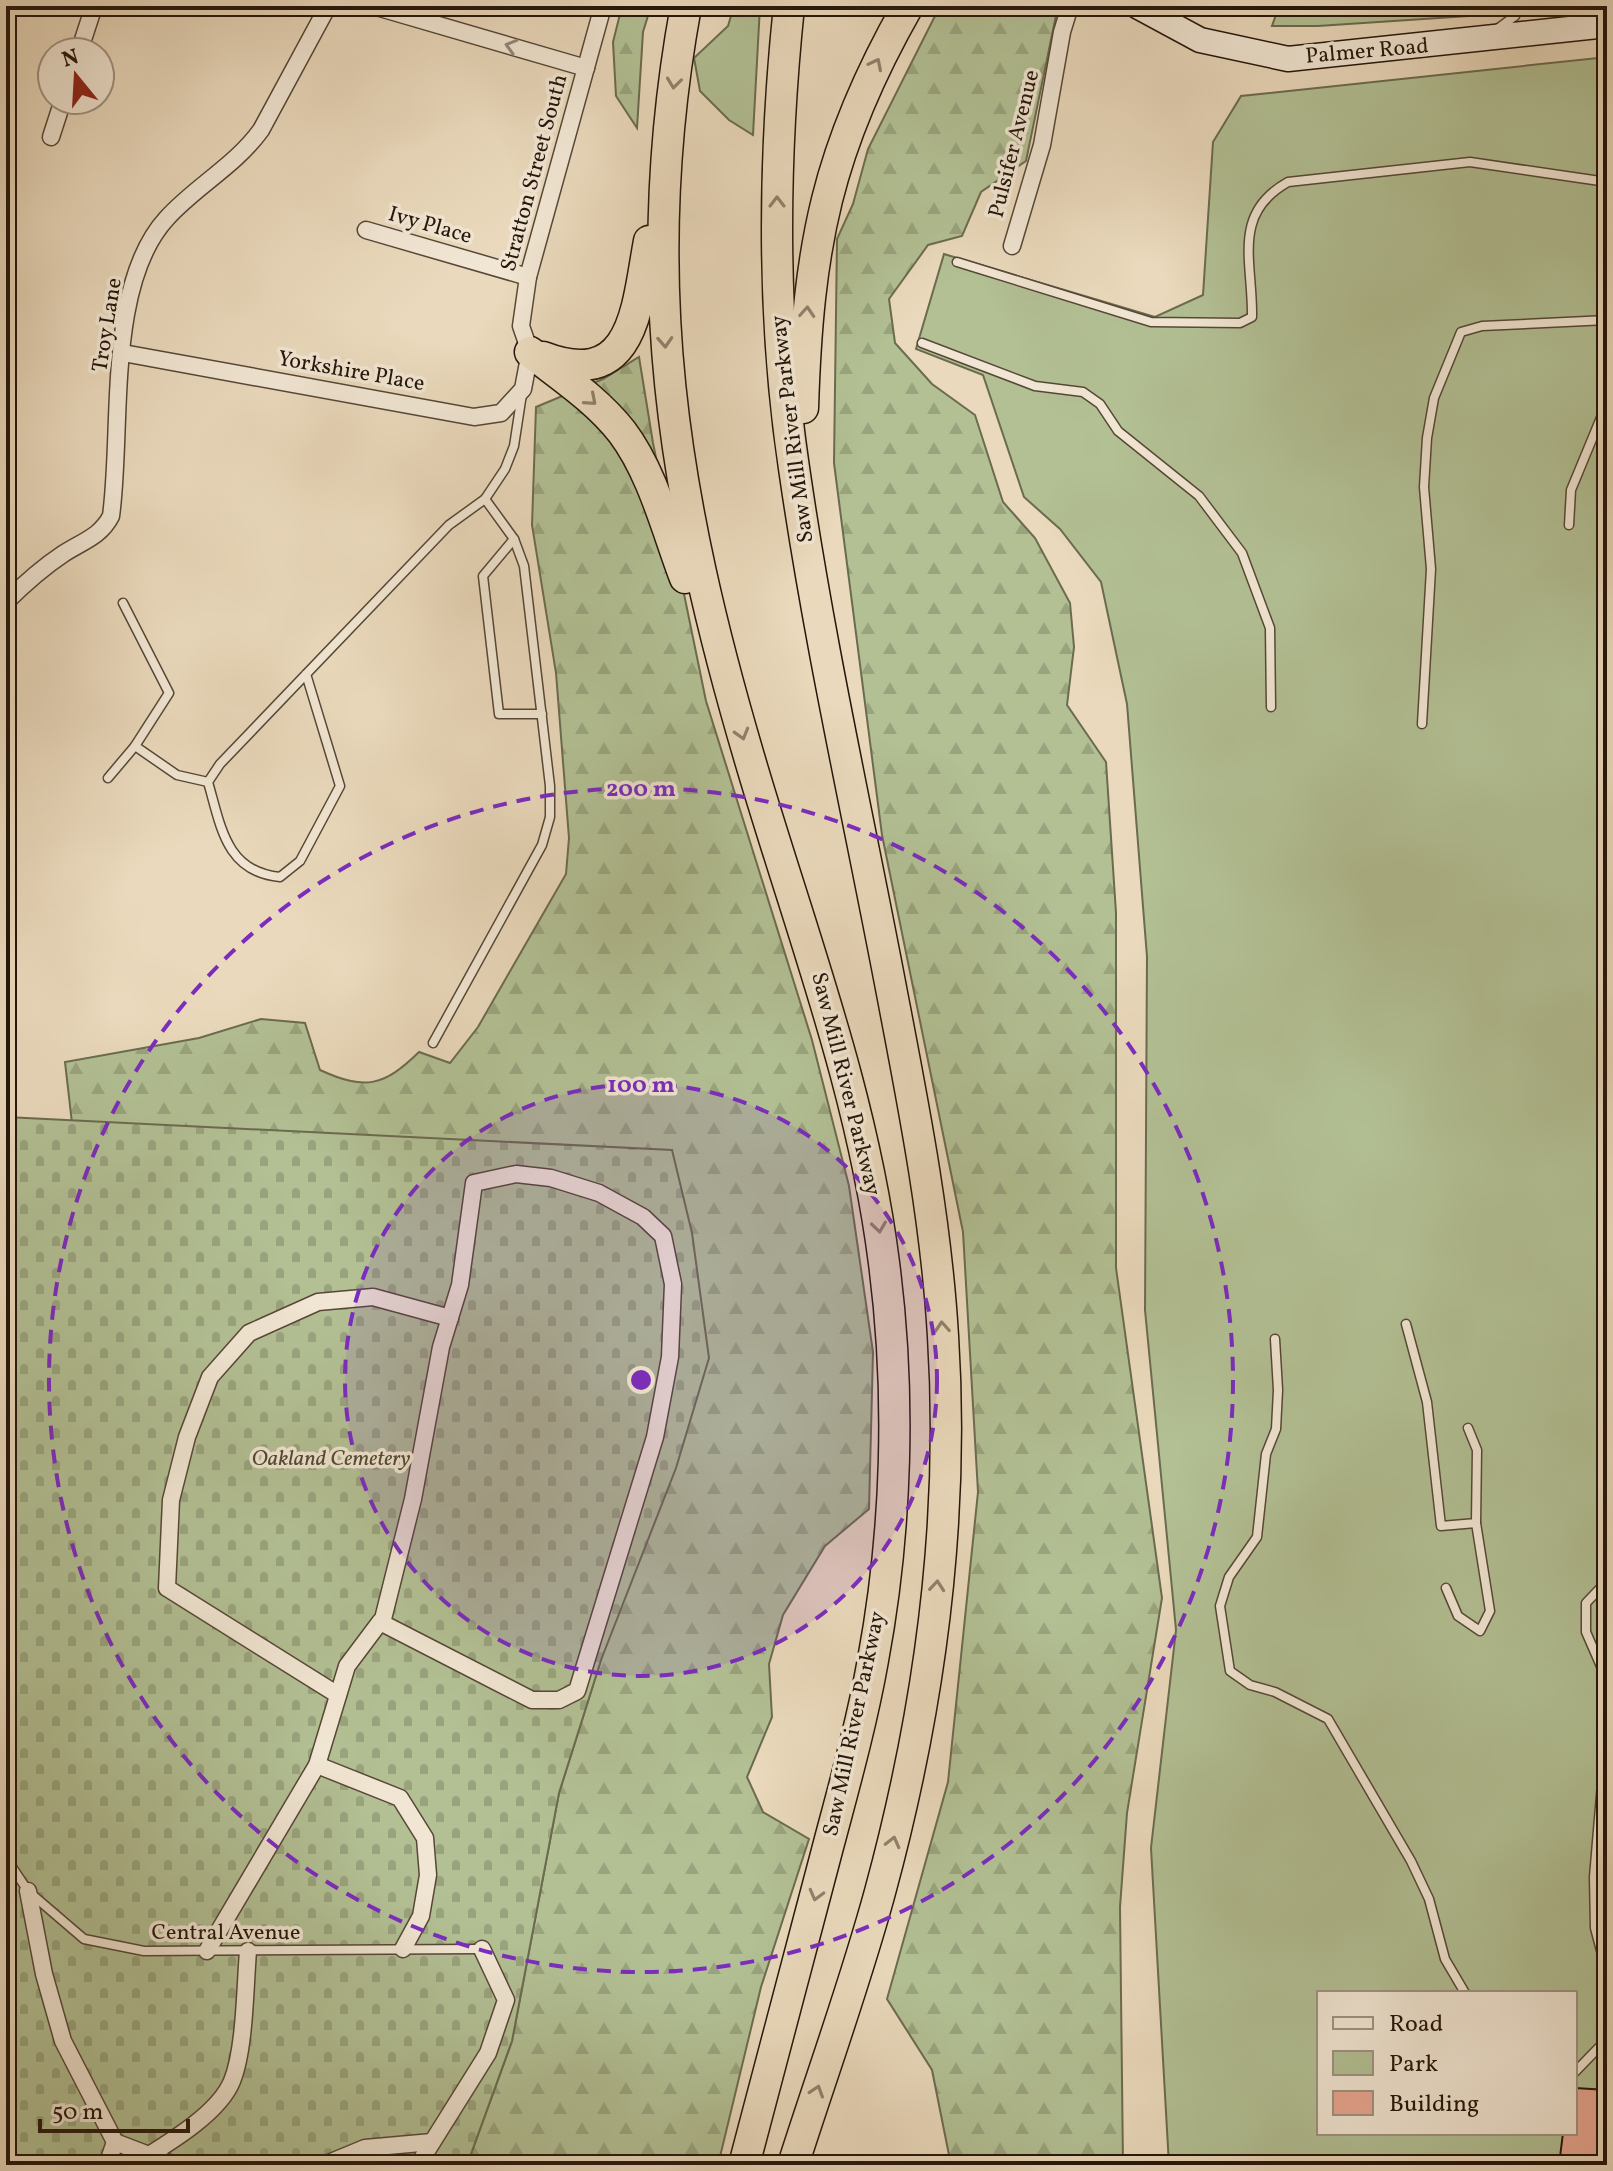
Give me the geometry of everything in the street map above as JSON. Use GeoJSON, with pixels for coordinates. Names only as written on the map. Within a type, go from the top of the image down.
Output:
{"type":"FeatureCollection","features":[{"type":"Feature","properties":{"kind":"highway","name":"Saw Mill River Parkway"},"geometry":{"type":"LineString","coordinates":[[686,6],[668,139],[662,274],[669,393],[695,556],[732,697],[840,1046],[861,1129],[885,1269],[893,1412],[888,1550],[873,1660],[843,1793],[744,2165]]}},
{"type":"Feature","properties":{"kind":"highway","name":"Saw Mill River Parkway"},"geometry":{"type":"LineString","coordinates":[[789,6],[778,149],[777,255],[783,373],[800,502],[927,1185],[940,1297],[945,1409],[945,1480],[935,1606],[911,1759],[879,1895],[793,2165]]}},
{"type":"Feature","properties":{"kind":"highway"},"geometry":{"type":"LineString","coordinates":[[800,502],[807,305],[820,223],[852,117],[908,6]]}},
{"type":"Feature","properties":{"kind":"highway"},"geometry":{"type":"LineString","coordinates":[[530,352],[558,363],[586,366],[614,354],[626,340],[636,312],[668,139]]}},
{"type":"Feature","properties":{"kind":"highway"},"geometry":{"type":"LineString","coordinates":[[530,352],[599,407],[631,446],[732,697]]}},
{"type":"Feature","properties":{"kind":"street"},"geometry":{"type":"LineString","coordinates":[[84,36],[94,6]]}},
{"type":"Feature","properties":{"kind":"street","name":"Troy Lane"},"geometry":{"type":"LineString","coordinates":[[6,602],[64,553],[102,532],[111,516],[123,353],[130,299],[142,258],[166,219],[248,149],[328,6]]}},
{"type":"Feature","properties":{"kind":"street"},"geometry":{"type":"LineString","coordinates":[[373,6],[586,68]]}},
{"type":"Feature","properties":{"kind":"street","name":"Stratton Street South"},"geometry":{"type":"LineString","coordinates":[[530,352],[521,326],[528,277],[603,6]]}},
{"type":"Feature","properties":{"kind":"street","name":"Pulsifer Avenue"},"geometry":{"type":"LineString","coordinates":[[1012,246],[1042,145],[1062,32],[1070,6]]}},
{"type":"Feature","properties":{"kind":"street","name":"Palmer Road"},"geometry":{"type":"LineString","coordinates":[[1137,6],[1200,40],[1288,59],[1607,25]]}},
{"type":"Feature","properties":{"kind":"street"},"geometry":{"type":"LineString","coordinates":[[51,137],[58,116]]}},
{"type":"Feature","properties":{"kind":"street","name":"Ivy Place"},"geometry":{"type":"LineString","coordinates":[[366,230],[528,277]]}},
{"type":"Feature","properties":{"kind":"street"},"geometry":{"type":"LineString","coordinates":[[523,389],[530,352]]}},
{"type":"Feature","properties":{"kind":"street","name":"Yorkshire Place"},"geometry":{"type":"LineString","coordinates":[[123,353],[474,417],[501,413],[523,389]]}},
{"type":"Feature","properties":{"kind":"street"},"geometry":{"type":"LineString","coordinates":[[207,1951],[317,1765],[347,1666],[380,1622],[413,1499],[441,1347],[460,1285],[474,1183],[516,1174],[551,1178],[599,1193],[643,1217],[663,1236],[673,1284],[670,1357],[655,1437],[577,1691],[559,1700],[532,1700],[380,1622]]}},
{"type":"Feature","properties":{"kind":"street"},"geometry":{"type":"LineString","coordinates":[[338,1695],[167,1588],[171,1500],[187,1437],[210,1377],[249,1333],[318,1302],[373,1297],[450,1318]]}},
{"type":"Feature","properties":{"kind":"street"},"geometry":{"type":"LineString","coordinates":[[317,1765],[400,1798],[425,1838],[428,1875],[421,1916],[403,1949]]}},
{"type":"Feature","properties":{"kind":"street"},"geometry":{"type":"LineString","coordinates":[[28,1891],[44,1974],[63,2041],[115,2142],[174,2165]]}},
{"type":"Feature","properties":{"kind":"street"},"geometry":{"type":"LineString","coordinates":[[418,2165],[488,2053],[506,2000],[482,1949]]}},
{"type":"Feature","properties":{"kind":"street"},"geometry":{"type":"LineString","coordinates":[[149,2155],[194,2127],[232,2082],[242,2025],[248,1951]]}},
{"type":"Feature","properties":{"kind":"street"},"geometry":{"type":"LineString","coordinates":[[107,2165],[115,2142]]}},
{"type":"Feature","properties":{"kind":"street"},"geometry":{"type":"LineString","coordinates":[[324,2165],[365,2148],[432,2142]]}},
{"type":"Feature","properties":{"kind":"lane"},"geometry":{"type":"LineString","coordinates":[[1482,40],[1515,16],[1520,6]]}},
{"type":"Feature","properties":{"kind":"lane"},"geometry":{"type":"LineString","coordinates":[[957,262],[1151,322],[1240,323],[1252,317],[1249,235],[1254,213],[1267,194],[1288,182],[1470,162],[1607,182]]}},
{"type":"Feature","properties":{"kind":"lane"},"geometry":{"type":"LineString","coordinates":[[1422,724],[1431,569],[1424,487],[1427,438],[1434,398],[1461,332],[1482,326],[1607,320]]}},
{"type":"Feature","properties":{"kind":"lane"},"geometry":{"type":"LineString","coordinates":[[922,343],[1035,386],[1083,392],[1100,404],[1118,431],[1199,496],[1242,553],[1270,628],[1271,707]]}},
{"type":"Feature","properties":{"kind":"lane"},"geometry":{"type":"LineString","coordinates":[[208,782],[220,764],[449,525],[485,499],[505,469],[514,446],[523,389]]}},
{"type":"Feature","properties":{"kind":"lane"},"geometry":{"type":"LineString","coordinates":[[1569,525],[1571,490],[1607,403]]}},
{"type":"Feature","properties":{"kind":"lane"},"geometry":{"type":"LineString","coordinates":[[433,1043],[547,831],[550,801],[524,566],[514,539],[485,499]]}},
{"type":"Feature","properties":{"kind":"lane"},"geometry":{"type":"LineString","coordinates":[[514,539],[483,576],[499,714],[542,714]]}},
{"type":"Feature","properties":{"kind":"lane"},"geometry":{"type":"LineString","coordinates":[[108,778],[135,746],[169,693],[123,603]]}},
{"type":"Feature","properties":{"kind":"lane"},"geometry":{"type":"LineString","coordinates":[[208,782],[234,856],[257,875],[280,877],[300,861],[340,786],[306,674]]}},
{"type":"Feature","properties":{"kind":"lane"},"geometry":{"type":"LineString","coordinates":[[135,746],[177,775],[208,782]]}},
{"type":"Feature","properties":{"kind":"lane"},"geometry":{"type":"LineString","coordinates":[[1406,1324],[1427,1402],[1441,1526],[1476,1523]]}},
{"type":"Feature","properties":{"kind":"lane"},"geometry":{"type":"LineString","coordinates":[[1275,1339],[1278,1390],[1276,1429],[1266,1454],[1257,1537],[1229,1577],[1220,1606],[1230,1671],[1250,1685],[1275,1692],[1328,1719],[1411,1861],[1429,1899],[1445,1959],[1464,1991]]}},
{"type":"Feature","properties":{"kind":"lane"},"geometry":{"type":"LineString","coordinates":[[1446,1588],[1458,1616],[1480,1631],[1490,1611],[1476,1523],[1477,1450],[1468,1428]]}},
{"type":"Feature","properties":{"kind":"lane"},"geometry":{"type":"LineString","coordinates":[[1607,1581],[1586,1603],[1586,1632],[1607,1680]]}},
{"type":"Feature","properties":{"kind":"lane"},"geometry":{"type":"LineString","coordinates":[[1607,1725],[1594,1877],[1595,1928],[1607,1973]]}},
{"type":"Feature","properties":{"kind":"lane","name":"Central Avenue"},"geometry":{"type":"LineString","coordinates":[[6,1858],[28,1891],[84,1939],[144,1951],[482,1949]]}},
{"type":"Feature","properties":{"kind":"lane"},"geometry":{"type":"LineString","coordinates":[[1577,2070],[1607,2039]]}},
{"type":"Feature","properties":{"kind":"green space"},"geometry":{"type":"Polygon","coordinates":[[[622,6],[651,6],[643,32],[637,128],[616,96],[613,42],[622,6]]]}},
{"type":"Feature","properties":{"kind":"green space"},"geometry":{"type":"Polygon","coordinates":[[[734,6],[760,6],[753,135],[729,120],[700,91],[694,58],[728,26],[734,6]]]}},
{"type":"Feature","properties":{"kind":"green space"},"geometry":{"type":"Polygon","coordinates":[[[940,6],[1058,6],[1026,161],[981,192],[962,236],[928,245],[889,299],[895,343],[932,384],[975,415],[1003,502],[1035,538],[1070,603],[1074,647],[1067,705],[1106,762],[1116,913],[1116,1268],[1162,1598],[1127,1813],[1120,1907],[1123,2165],[951,2165],[932,2070],[887,1999],[948,1782],[978,1492],[963,1232],[882,835],[834,463],[837,239],[853,204],[868,149],[940,6]]]}},
{"type":"Feature","properties":{"kind":"green space"},"geometry":{"type":"Polygon","coordinates":[[[1279,6],[1506,6],[1484,15],[1272,26],[1279,6]]]}},
{"type":"Feature","properties":{"kind":"green space"},"geometry":{"type":"Polygon","coordinates":[[[1607,57],[1607,2165],[1169,2165],[1151,1848],[1176,1630],[1145,1310],[1147,957],[1127,704],[1101,582],[1060,529],[1024,497],[983,375],[916,349],[944,254],[1155,317],[1203,295],[1213,142],[1241,96],[1607,57]]]}},
{"type":"Feature","properties":{"kind":"green space"},"geometry":{"type":"Polygon","coordinates":[[[639,357],[653,443],[706,701],[812,1040],[849,1186],[873,1352],[869,1509],[825,1546],[783,1615],[769,1664],[772,1717],[747,1777],[763,1812],[809,1839],[761,1987],[718,2165],[467,2165],[512,2041],[559,1793],[601,1660],[672,1151],[72,1123],[65,1062],[199,1038],[261,1019],[305,1023],[320,1070],[350,1081],[374,1082],[384,1078],[419,1052],[450,1063],[478,1027],[566,874],[569,838],[556,673],[532,525],[536,407],[603,379],[639,357]]]}},
{"type":"Feature","properties":{"kind":"green space","name":"Oakland Cemetery"},"geometry":{"type":"Polygon","coordinates":[[[6,1117],[672,1150],[692,1233],[709,1358],[676,1468],[601,1660],[559,1793],[512,2041],[467,2165],[6,2165],[6,1117]]]}},
{"type":"Feature","properties":{"kind":"building"},"geometry":{"type":"Polygon","coordinates":[[[1577,2088],[1607,2090],[1607,2165],[1559,2165],[1563,2135],[1577,2135],[1577,2088]]]}}]}
